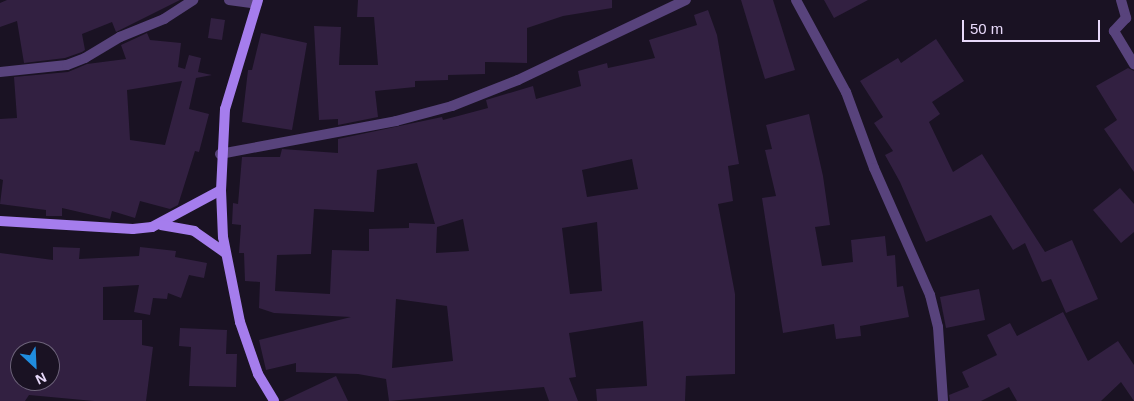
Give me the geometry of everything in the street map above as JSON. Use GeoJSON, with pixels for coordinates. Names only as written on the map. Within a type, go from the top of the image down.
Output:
{"type":"FeatureCollection","features":[{"type":"Feature","properties":{"kind":"street"},"geometry":{"type":"LineString","coordinates":[[0,72],[76,62],[120,37],[164,19],[193,0]]}},
{"type":"Feature","properties":{"kind":"street"},"geometry":{"type":"LineString","coordinates":[[229,0],[258,2],[225,109],[220,154],[226,253],[240,322],[258,374],[274,401]]}},
{"type":"Feature","properties":{"kind":"street"},"geometry":{"type":"LineString","coordinates":[[220,154],[396,121],[452,106],[518,80],[686,0]]}},
{"type":"Feature","properties":{"kind":"street"},"geometry":{"type":"LineString","coordinates":[[796,0],[849,98],[874,168],[930,295],[938,327],[943,401]]}},
{"type":"Feature","properties":{"kind":"street"},"geometry":{"type":"LineString","coordinates":[[1121,0],[1126,18],[1114,31],[1134,64]]}},
{"type":"Feature","properties":{"kind":"street"},"geometry":{"type":"LineString","coordinates":[[0,221],[133,229],[160,224],[221,190]]}},
{"type":"Feature","properties":{"kind":"street"},"geometry":{"type":"LineString","coordinates":[[160,224],[194,231],[226,253]]}},
{"type":"Feature","properties":{"kind":"building"},"geometry":{"type":"Polygon","coordinates":[[[7,0],[180,0],[116,32],[112,22],[82,34],[85,50],[82,52],[65,58],[24,63],[17,21],[0,27],[0,3],[7,0]]]}},
{"type":"Feature","properties":{"kind":"building"},"geometry":{"type":"Polygon","coordinates":[[[358,0],[612,0],[612,8],[563,16],[527,28],[527,63],[485,62],[485,74],[448,75],[448,80],[415,81],[415,87],[375,91],[378,117],[338,125],[338,119],[319,120],[314,26],[341,27],[339,65],[378,65],[374,17],[357,17],[358,0]]]}},
{"type":"Feature","properties":{"kind":"building"},"geometry":{"type":"Polygon","coordinates":[[[741,0],[773,0],[795,70],[765,79],[741,0]]]}},
{"type":"Feature","properties":{"kind":"building"},"geometry":{"type":"Polygon","coordinates":[[[824,0],[868,0],[834,18],[824,0]]]}},
{"type":"Feature","properties":{"kind":"building"},"geometry":{"type":"Polygon","coordinates":[[[708,10],[717,35],[739,164],[728,166],[733,201],[718,204],[735,294],[735,374],[686,376],[685,401],[597,401],[596,389],[647,386],[643,321],[569,333],[576,377],[569,378],[578,401],[549,401],[544,387],[389,401],[386,379],[358,374],[296,372],[296,363],[266,370],[259,340],[351,317],[274,313],[259,308],[260,282],[245,281],[244,253],[239,253],[241,225],[232,224],[233,203],[238,204],[242,157],[280,157],[282,149],[338,153],[338,139],[442,117],[443,120],[488,108],[486,100],[533,86],[536,99],[581,86],[578,71],[607,63],[608,68],[655,58],[649,40],[697,25],[694,15],[708,10]],[[632,159],[582,170],[587,197],[638,189],[632,159]],[[417,163],[377,170],[374,212],[314,209],[311,254],[277,255],[275,291],[330,294],[332,250],[369,251],[369,229],[409,228],[409,223],[435,224],[417,163]],[[463,219],[437,227],[436,253],[469,251],[463,219]],[[597,222],[562,228],[570,294],[602,291],[597,222]],[[396,299],[392,368],[453,361],[447,306],[396,299]]]}},
{"type":"Feature","properties":{"kind":"building"},"geometry":{"type":"Polygon","coordinates":[[[211,18],[225,20],[222,40],[208,38],[211,18]]]}},
{"type":"Feature","properties":{"kind":"building"},"geometry":{"type":"Polygon","coordinates":[[[147,33],[150,40],[181,43],[178,67],[185,69],[189,55],[201,58],[198,72],[212,75],[196,78],[189,109],[209,114],[199,152],[195,151],[178,205],[170,209],[140,201],[135,218],[112,211],[110,219],[62,208],[62,216],[46,216],[46,210],[0,204],[3,180],[0,179],[0,119],[17,118],[14,77],[68,72],[87,64],[126,59],[121,45],[147,33]],[[182,81],[127,90],[130,140],[165,145],[182,81]]]}},
{"type":"Feature","properties":{"kind":"building"},"geometry":{"type":"Polygon","coordinates":[[[261,33],[307,43],[292,130],[242,122],[248,70],[252,70],[261,33]]]}},
{"type":"Feature","properties":{"kind":"building"},"geometry":{"type":"Polygon","coordinates":[[[936,39],[964,81],[932,102],[940,114],[929,122],[953,172],[982,154],[1045,252],[1072,240],[1098,299],[1066,313],[1051,279],[1042,282],[1025,243],[1013,250],[991,215],[926,242],[900,182],[885,155],[893,151],[874,123],[883,117],[860,81],[898,58],[901,63],[936,39]]]}},
{"type":"Feature","properties":{"kind":"building"},"geometry":{"type":"Polygon","coordinates":[[[1128,68],[1134,71],[1134,172],[1104,129],[1117,120],[1096,86],[1128,68]]]}},
{"type":"Feature","properties":{"kind":"building"},"geometry":{"type":"Polygon","coordinates":[[[809,114],[823,176],[830,225],[815,227],[822,266],[853,262],[851,240],[885,236],[887,256],[895,255],[897,287],[903,286],[909,317],[860,326],[861,336],[836,339],[834,324],[783,333],[762,198],[776,196],[765,150],[772,149],[766,125],[809,114]]]}},
{"type":"Feature","properties":{"kind":"building"},"geometry":{"type":"Polygon","coordinates":[[[1120,188],[1134,204],[1134,232],[1121,243],[1093,210],[1120,188]]]}},
{"type":"Feature","properties":{"kind":"building"},"geometry":{"type":"Polygon","coordinates":[[[53,247],[80,248],[79,259],[139,256],[140,247],[176,251],[175,257],[207,263],[204,278],[189,275],[181,298],[168,293],[167,299],[153,298],[150,315],[134,312],[139,285],[103,287],[103,320],[142,320],[142,345],[153,347],[146,401],[94,401],[29,395],[25,401],[0,401],[0,253],[53,260],[53,247]]]}},
{"type":"Feature","properties":{"kind":"building"},"geometry":{"type":"Polygon","coordinates":[[[979,289],[985,320],[946,328],[940,297],[979,289]]]}},
{"type":"Feature","properties":{"kind":"building"},"geometry":{"type":"Polygon","coordinates":[[[1063,312],[1088,361],[1118,341],[1134,365],[1134,401],[1121,382],[1101,401],[1017,401],[1009,387],[981,401],[950,401],[949,395],[969,387],[962,372],[997,355],[987,335],[1010,323],[1017,336],[1063,312]]]}},
{"type":"Feature","properties":{"kind":"building"},"geometry":{"type":"Polygon","coordinates":[[[180,328],[227,330],[226,354],[237,354],[236,387],[189,386],[191,347],[179,346],[180,328]]]}},
{"type":"Feature","properties":{"kind":"building"},"geometry":{"type":"Polygon","coordinates":[[[336,376],[348,401],[283,401],[336,376]]]}}]}
